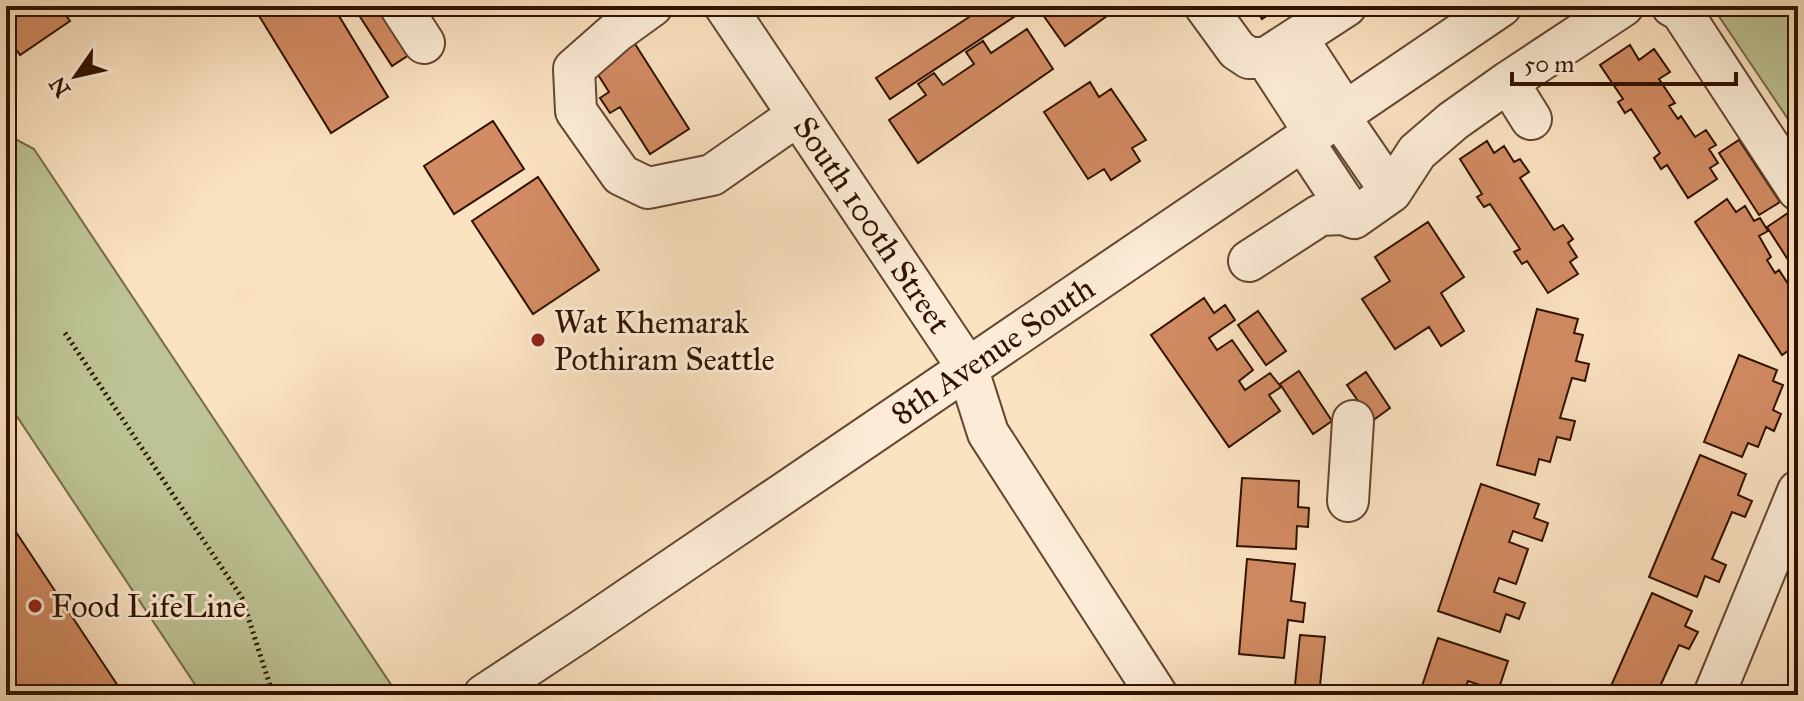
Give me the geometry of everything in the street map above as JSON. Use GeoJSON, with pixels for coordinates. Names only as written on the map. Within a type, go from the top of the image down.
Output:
{"type":"FeatureCollection","features":[{"type":"Feature","properties":{"kind":"street"},"geometry":{"type":"LineString","coordinates":[[400,6],[424,43]]}},
{"type":"Feature","properties":{"kind":"street"},"geometry":{"type":"LineString","coordinates":[[652,6],[574,69],[576,111],[621,175],[648,188],[712,175],[798,115]]}},
{"type":"Feature","properties":{"kind":"street","name":"South 100th Street"},"geometry":{"type":"LineString","coordinates":[[725,6],[967,367],[988,433],[1157,695]]}},
{"type":"Feature","properties":{"kind":"street"},"geometry":{"type":"LineString","coordinates":[[1205,6],[1237,50],[1249,58],[1282,48],[1346,6]]}},
{"type":"Feature","properties":{"kind":"street","name":"8th Avenue South"},"geometry":{"type":"LineString","coordinates":[[484,695],[1501,6]]}},
{"type":"Feature","properties":{"kind":"street"},"geometry":{"type":"LineString","coordinates":[[1354,218],[1391,192],[1417,152],[1453,121],[1623,6]]}},
{"type":"Feature","properties":{"kind":"street"},"geometry":{"type":"LineString","coordinates":[[1672,6],[1681,11],[1798,190]]}},
{"type":"Feature","properties":{"kind":"street"},"geometry":{"type":"LineString","coordinates":[[1282,48],[1325,125],[1354,218]]}},
{"type":"Feature","properties":{"kind":"street"},"geometry":{"type":"LineString","coordinates":[[1508,82],[1531,119]]}},
{"type":"Feature","properties":{"kind":"street"},"geometry":{"type":"LineString","coordinates":[[1325,125],[1391,192]]}},
{"type":"Feature","properties":{"kind":"street"},"geometry":{"type":"LineString","coordinates":[[1249,261],[1320,215],[1343,214],[1354,218]]}},
{"type":"Feature","properties":{"kind":"street"},"geometry":{"type":"LineString","coordinates":[[1348,501],[1353,421]]}},
{"type":"Feature","properties":{"kind":"street"},"geometry":{"type":"LineString","coordinates":[[1714,695],[1798,491]]}},
{"type":"Feature","properties":{"kind":"path"},"geometry":{"type":"LineString","coordinates":[[65,333],[242,598],[273,695]]}},
{"type":"Feature","properties":{"kind":"green space"},"geometry":{"type":"Polygon","coordinates":[[[1712,6],[1798,6],[1798,134],[1712,6]]]}},
{"type":"Feature","properties":{"kind":"green space"},"geometry":{"type":"Polygon","coordinates":[[[6,134],[34,149],[398,695],[202,695],[6,400],[6,134]]]}},
{"type":"Feature","properties":{"kind":"building"},"geometry":{"type":"Polygon","coordinates":[[[6,6],[59,6],[70,21],[20,55],[6,35],[6,6]]]}},
{"type":"Feature","properties":{"kind":"building"},"geometry":{"type":"Polygon","coordinates":[[[253,6],[333,6],[388,97],[331,133],[253,6]]]}},
{"type":"Feature","properties":{"kind":"building"},"geometry":{"type":"Polygon","coordinates":[[[353,6],[385,6],[415,51],[392,66],[353,6]]]}},
{"type":"Feature","properties":{"kind":"building"},"geometry":{"type":"Polygon","coordinates":[[[986,6],[1016,6],[1020,13],[890,99],[876,78],[986,6]]]}},
{"type":"Feature","properties":{"kind":"building"},"geometry":{"type":"Polygon","coordinates":[[[1051,6],[1121,6],[1065,46],[1041,12],[1051,6]]]}},
{"type":"Feature","properties":{"kind":"building"},"geometry":{"type":"Polygon","coordinates":[[[1254,6],[1281,6],[1262,19],[1254,6]]]}},
{"type":"Feature","properties":{"kind":"building"},"geometry":{"type":"Polygon","coordinates":[[[1027,29],[1053,69],[918,163],[889,120],[926,95],[918,84],[934,73],[943,85],[974,64],[966,52],[983,41],[991,53],[1027,29]]]}},
{"type":"Feature","properties":{"kind":"building"},"geometry":{"type":"Polygon","coordinates":[[[630,36],[689,129],[650,154],[620,107],[610,113],[600,98],[609,92],[590,62],[630,36]]]}},
{"type":"Feature","properties":{"kind":"building"},"geometry":{"type":"Polygon","coordinates":[[[1630,45],[1639,60],[1654,49],[1670,72],[1659,79],[1675,103],[1669,106],[1678,119],[1681,116],[1695,137],[1706,130],[1716,145],[1709,149],[1718,163],[1710,168],[1717,179],[1688,198],[1667,165],[1661,169],[1654,158],[1660,153],[1631,109],[1625,113],[1618,102],[1623,99],[1600,65],[1630,45]]]}},
{"type":"Feature","properties":{"kind":"building"},"geometry":{"type":"Polygon","coordinates":[[[1090,82],[1099,97],[1111,89],[1146,140],[1132,148],[1140,161],[1111,180],[1104,169],[1088,179],[1044,112],[1090,82]]]}},
{"type":"Feature","properties":{"kind":"building"},"geometry":{"type":"Polygon","coordinates":[[[493,121],[524,169],[454,214],[424,166],[493,121]]]}},
{"type":"Feature","properties":{"kind":"building"},"geometry":{"type":"Polygon","coordinates":[[[1739,140],[1780,202],[1759,215],[1719,153],[1739,140]]]}},
{"type":"Feature","properties":{"kind":"building"},"geometry":{"type":"Polygon","coordinates":[[[1487,141],[1494,153],[1504,146],[1514,162],[1520,159],[1529,172],[1520,178],[1554,230],[1563,225],[1573,239],[1568,243],[1577,257],[1570,262],[1578,274],[1548,293],[1527,261],[1522,264],[1514,252],[1520,249],[1490,204],[1484,207],[1477,197],[1482,194],[1460,159],[1487,141]]]}},
{"type":"Feature","properties":{"kind":"building"},"geometry":{"type":"Polygon","coordinates":[[[538,177],[599,270],[533,314],[472,221],[538,177]]]}},
{"type":"Feature","properties":{"kind":"building"},"geometry":{"type":"Polygon","coordinates":[[[1727,199],[1736,212],[1745,206],[1754,221],[1760,218],[1768,231],[1759,236],[1771,257],[1767,260],[1775,273],[1779,270],[1792,290],[1798,286],[1798,344],[1782,355],[1695,222],[1727,199]]]}},
{"type":"Feature","properties":{"kind":"building"},"geometry":{"type":"Polygon","coordinates":[[[1788,213],[1798,229],[1798,258],[1790,263],[1767,227],[1788,213]]]}},
{"type":"Feature","properties":{"kind":"building"},"geometry":{"type":"Polygon","coordinates":[[[1428,222],[1464,277],[1441,293],[1464,331],[1441,346],[1429,327],[1395,349],[1362,299],[1390,281],[1375,257],[1428,222]]]}},
{"type":"Feature","properties":{"kind":"building"},"geometry":{"type":"Polygon","coordinates":[[[1204,298],[1214,313],[1225,305],[1235,320],[1209,338],[1217,350],[1232,340],[1253,370],[1239,381],[1245,390],[1270,373],[1281,387],[1269,395],[1280,411],[1229,447],[1151,335],[1204,298]]]}},
{"type":"Feature","properties":{"kind":"building"},"geometry":{"type":"Polygon","coordinates":[[[1537,309],[1578,319],[1574,333],[1583,335],[1576,361],[1589,364],[1585,381],[1572,378],[1560,418],[1575,421],[1570,440],[1557,437],[1550,462],[1539,459],[1535,475],[1497,465],[1537,309]]]}},
{"type":"Feature","properties":{"kind":"building"},"geometry":{"type":"Polygon","coordinates":[[[1258,311],[1286,351],[1266,365],[1238,325],[1258,311]]]}},
{"type":"Feature","properties":{"kind":"building"},"geometry":{"type":"Polygon","coordinates":[[[1739,355],[1777,370],[1773,381],[1783,385],[1773,410],[1781,414],[1774,431],[1766,427],[1758,447],[1748,443],[1742,457],[1704,442],[1739,355]]]}},
{"type":"Feature","properties":{"kind":"building"},"geometry":{"type":"Polygon","coordinates":[[[1299,371],[1332,421],[1313,434],[1280,384],[1299,371]]]}},
{"type":"Feature","properties":{"kind":"building"},"geometry":{"type":"Polygon","coordinates":[[[1366,372],[1390,408],[1372,421],[1347,385],[1366,372]]]}},
{"type":"Feature","properties":{"kind":"building"},"geometry":{"type":"Polygon","coordinates":[[[1700,455],[1746,474],[1738,495],[1752,501],[1745,517],[1732,512],[1712,559],[1726,565],[1719,582],[1705,576],[1697,597],[1649,577],[1700,455]]]}},
{"type":"Feature","properties":{"kind":"building"},"geometry":{"type":"Polygon","coordinates":[[[1242,478],[1299,481],[1298,507],[1309,508],[1308,527],[1297,526],[1296,549],[1237,546],[1242,478]]]}},
{"type":"Feature","properties":{"kind":"building"},"geometry":{"type":"Polygon","coordinates":[[[1481,484],[1539,504],[1534,518],[1548,523],[1542,541],[1513,531],[1509,542],[1528,549],[1516,584],[1499,578],[1494,592],[1525,603],[1519,619],[1506,614],[1500,632],[1438,611],[1481,484]]]}},
{"type":"Feature","properties":{"kind":"building","name":"Food LifeLine"},"geometry":{"type":"Polygon","coordinates":[[[6,517],[124,695],[6,695],[6,517]]]}},
{"type":"Feature","properties":{"kind":"building"},"geometry":{"type":"Polygon","coordinates":[[[1247,559],[1295,564],[1291,601],[1305,603],[1303,622],[1288,620],[1284,658],[1239,654],[1247,559]]]}},
{"type":"Feature","properties":{"kind":"building"},"geometry":{"type":"Polygon","coordinates":[[[1652,593],[1692,611],[1685,626],[1698,632],[1689,649],[1679,645],[1656,695],[1607,695],[1652,593]]]}},
{"type":"Feature","properties":{"kind":"building"},"geometry":{"type":"Polygon","coordinates":[[[1300,635],[1325,637],[1319,695],[1294,695],[1300,635]]]}},
{"type":"Feature","properties":{"kind":"building"},"geometry":{"type":"Polygon","coordinates":[[[1438,638],[1508,661],[1498,691],[1468,681],[1464,692],[1473,695],[1419,695],[1438,638]]]}},
{"type":"Feature","properties":{"kind":"place","name":"Wat Khemarak Pothiram Seattle"},"geometry":{"type":"Point","coordinates":[538,340]}},
{"type":"Feature","properties":{"kind":"place","name":"Food LifeLine"},"geometry":{"type":"Point","coordinates":[35,606]}}]}
